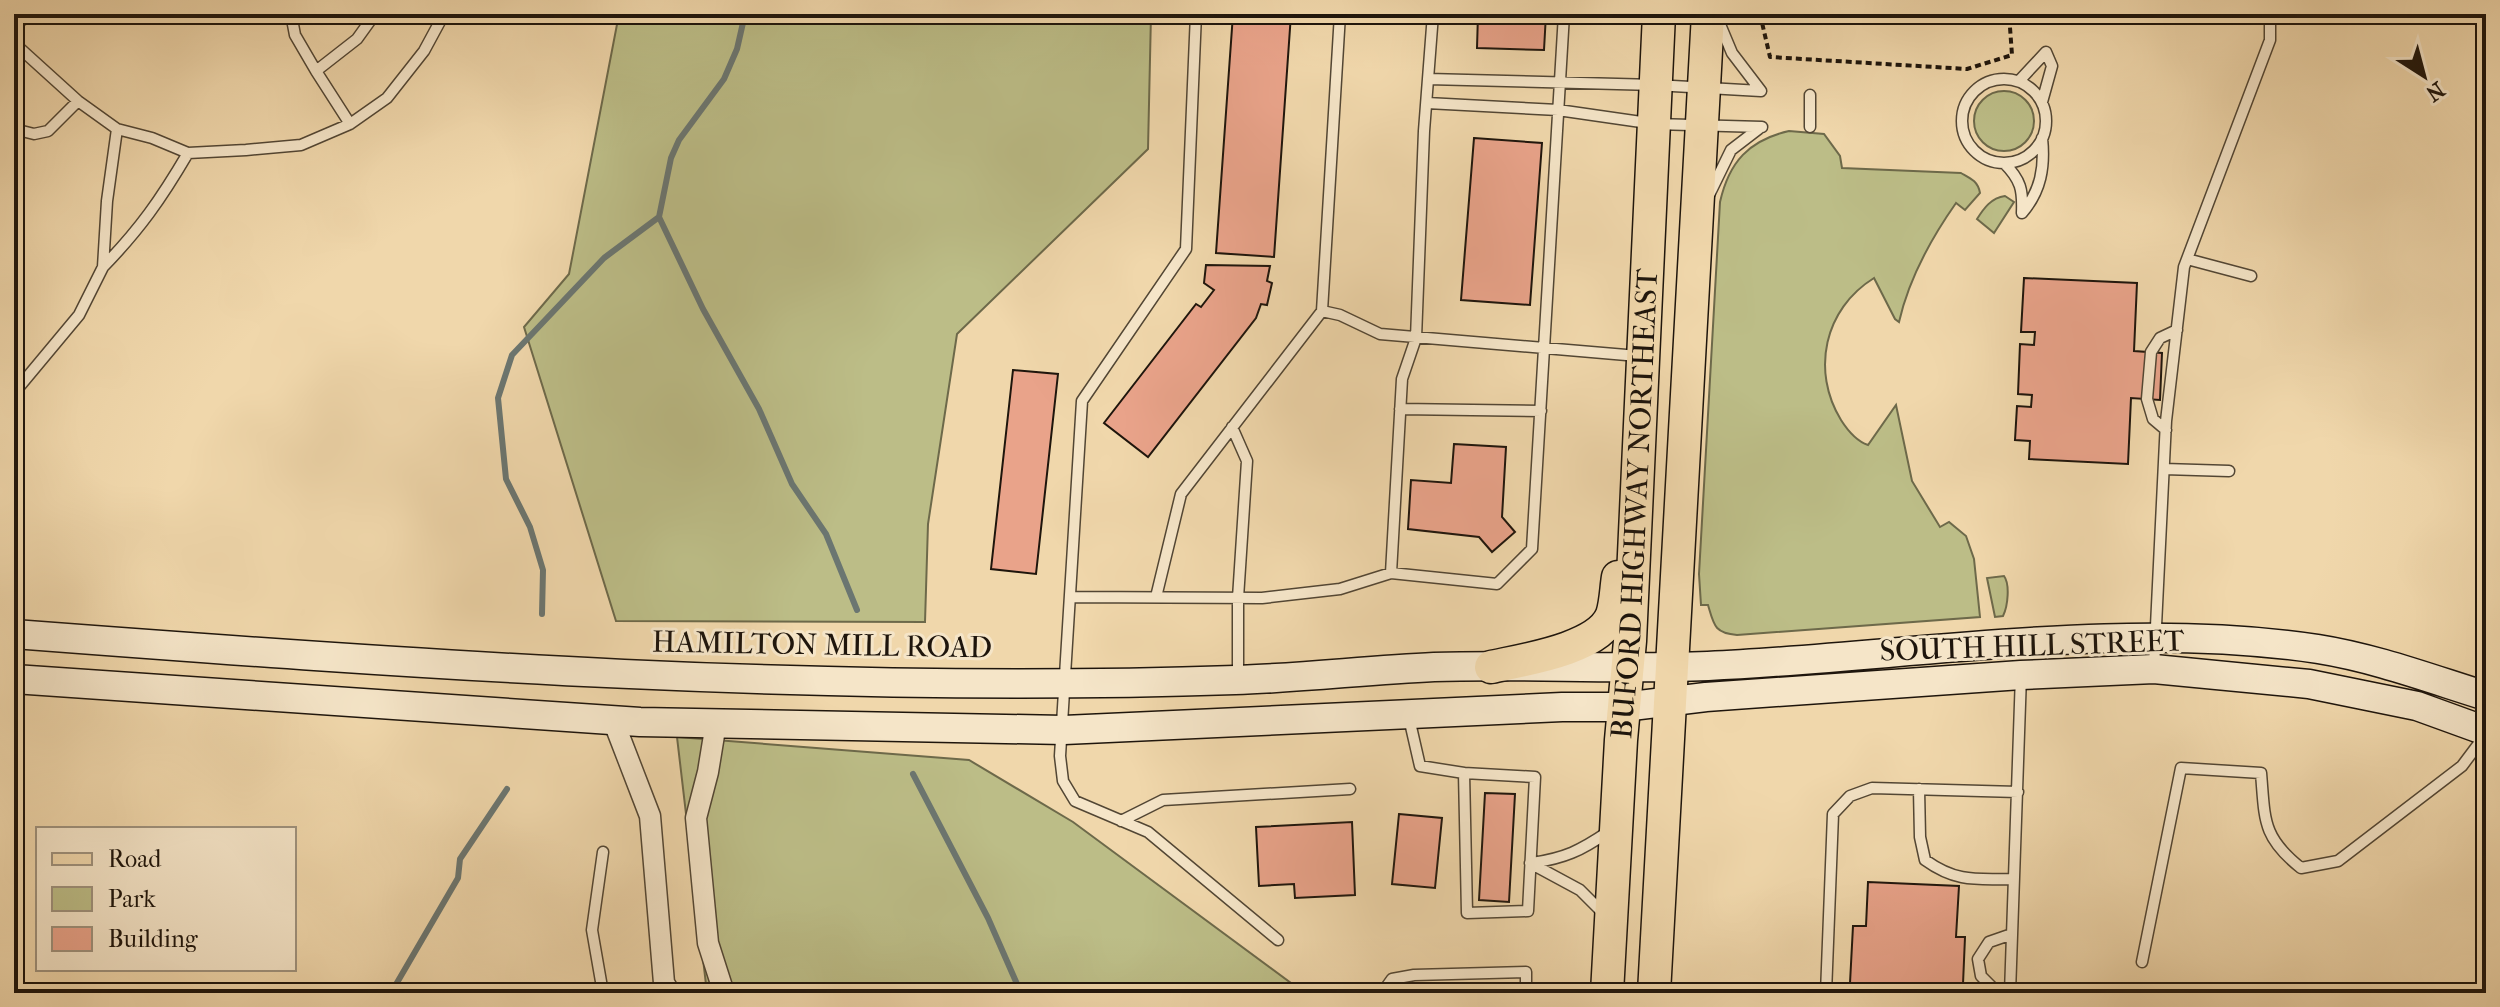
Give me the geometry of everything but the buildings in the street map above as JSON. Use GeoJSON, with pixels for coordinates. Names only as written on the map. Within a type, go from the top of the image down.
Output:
{"type":"FeatureCollection","features":[{"type":"Feature","properties":{"kind":"main road","name":"BUFORD HIGHWAY NORTHEAST"},"geometry":{"type":"LineString","coordinates":[[1607,993],[1623,707],[1629,669],[1659,14]]}},
{"type":"Feature","properties":{"kind":"main road","name":"BUFORD HIGHWAY NORTHEAST"},"geometry":{"type":"LineString","coordinates":[[1654,993],[1708,14]]}},
{"type":"Feature","properties":{"kind":"main road"},"geometry":{"type":"LineString","coordinates":[[1491,667],[1562,651],[1585,640],[1611,617],[1636,491]]}},
{"type":"Feature","properties":{"kind":"main road","name":"HAMILTON MILL ROAD"},"geometry":{"type":"LineString","coordinates":[[14,634],[397,662],[658,676],[899,683],[1238,680],[1435,667],[1629,669]]}},
{"type":"Feature","properties":{"kind":"main road","name":"SOUTH HILL STREET"},"geometry":{"type":"LineString","coordinates":[[1629,669],[2156,638],[2223,640],[2322,650],[2393,667],[2486,696]]}},
{"type":"Feature","properties":{"kind":"main road","name":"SOUTH HILL STREET"},"geometry":{"type":"LineString","coordinates":[[1623,707],[2021,675],[2154,669],[2309,684],[2417,706],[2486,732]]}},
{"type":"Feature","properties":{"kind":"main road"},"geometry":{"type":"LineString","coordinates":[[14,679],[613,720],[1064,730],[1562,707],[1623,707]]}},
{"type":"Feature","properties":{"kind":"street"},"geometry":{"type":"LineString","coordinates":[[613,720],[650,816],[664,983],[670,993]]}},
{"type":"Feature","properties":{"kind":"street"},"geometry":{"type":"LineString","coordinates":[[716,723],[696,818],[708,943],[724,993]]}},
{"type":"Feature","properties":{"kind":"lane"},"geometry":{"type":"LineString","coordinates":[[14,24],[34,14]]}},
{"type":"Feature","properties":{"kind":"lane"},"geometry":{"type":"LineString","coordinates":[[291,14],[295,35],[350,124]]}},
{"type":"Feature","properties":{"kind":"lane"},"geometry":{"type":"LineString","coordinates":[[316,71],[357,39],[375,14]]}},
{"type":"Feature","properties":{"kind":"lane"},"geometry":{"type":"LineString","coordinates":[[14,43],[78,101],[117,129],[152,138],[188,153],[301,145],[350,124],[387,98],[424,51],[444,14]]}},
{"type":"Feature","properties":{"kind":"lane"},"geometry":{"type":"LineString","coordinates":[[1196,14],[1186,249],[1082,401],[1060,756],[1063,781],[1075,801],[1148,832],[1278,940]]}},
{"type":"Feature","properties":{"kind":"lane"},"geometry":{"type":"LineString","coordinates":[[1156,597],[1181,494],[1322,311],[1340,14]]}},
{"type":"Feature","properties":{"kind":"lane"},"geometry":{"type":"LineString","coordinates":[[1391,573],[1402,379],[1416,338],[1433,14]]}},
{"type":"Feature","properties":{"kind":"lane"},"geometry":{"type":"LineString","coordinates":[[1071,597],[1262,598],[1340,589],[1391,573],[1497,584],[1532,549],[1564,14]]}},
{"type":"Feature","properties":{"kind":"lane"},"geometry":{"type":"LineString","coordinates":[[1428,79],[1761,91],[1732,53],[1716,14]]}},
{"type":"Feature","properties":{"kind":"lane"},"geometry":{"type":"LineString","coordinates":[[2154,669],[2166,430],[2187,259],[2270,40],[2270,14]]}},
{"type":"Feature","properties":{"kind":"lane"},"geometry":{"type":"LineString","coordinates":[[2019,81],[2046,52],[2052,66],[2042,102]]}},
{"type":"Feature","properties":{"kind":"lane"},"geometry":{"type":"LineString","coordinates":[[2004,78],[2019,81],[2030,87],[2042,102],[2047,121],[2042,138],[2029,155],[2004,163],[1990,161],[1967,142],[1962,128],[1962,113],[1977,88],[1990,81],[2004,78]]}},
{"type":"Feature","properties":{"kind":"lane"},"geometry":{"type":"LineString","coordinates":[[1810,95],[1810,127]]}},
{"type":"Feature","properties":{"kind":"lane"},"geometry":{"type":"LineString","coordinates":[[14,129],[34,134],[48,131],[78,101]]}},
{"type":"Feature","properties":{"kind":"lane"},"geometry":{"type":"LineString","coordinates":[[1427,103],[1558,110],[1655,124],[1762,127],[1731,150],[1695,226]]}},
{"type":"Feature","properties":{"kind":"lane"},"geometry":{"type":"LineString","coordinates":[[103,267],[107,201],[117,129]]}},
{"type":"Feature","properties":{"kind":"lane"},"geometry":{"type":"LineString","coordinates":[[2004,163],[2017,175],[2023,189],[2022,213],[2033,200],[2038,187],[2044,161],[2042,138]]}},
{"type":"Feature","properties":{"kind":"lane"},"geometry":{"type":"LineString","coordinates":[[14,393],[79,315],[103,267],[137,232],[188,153]]}},
{"type":"Feature","properties":{"kind":"lane"},"geometry":{"type":"LineString","coordinates":[[2187,259],[2251,276]]}},
{"type":"Feature","properties":{"kind":"lane"},"geometry":{"type":"LineString","coordinates":[[1322,311],[1340,315],[1380,334],[1644,357]]}},
{"type":"Feature","properties":{"kind":"lane"},"geometry":{"type":"LineString","coordinates":[[2166,430],[2153,419],[2147,399],[2151,352],[2160,338],[2177,330]]}},
{"type":"Feature","properties":{"kind":"lane"},"geometry":{"type":"LineString","coordinates":[[1400,409],[1541,411]]}},
{"type":"Feature","properties":{"kind":"lane"},"geometry":{"type":"LineString","coordinates":[[1232,427],[1247,461],[1238,598],[1238,680]]}},
{"type":"Feature","properties":{"kind":"lane"},"geometry":{"type":"LineString","coordinates":[[2164,469],[2229,471]]}},
{"type":"Feature","properties":{"kind":"lane"},"geometry":{"type":"LineString","coordinates":[[2010,993],[2021,675]]}},
{"type":"Feature","properties":{"kind":"lane"},"geometry":{"type":"LineString","coordinates":[[1408,716],[1420,766],[1464,773],[1535,777],[1528,911],[1467,913],[1464,773]]}},
{"type":"Feature","properties":{"kind":"lane"},"geometry":{"type":"LineString","coordinates":[[2142,962],[2181,768],[2261,773],[2267,827],[2280,851],[2301,868],[2338,861],[2462,766],[2486,732]]}},
{"type":"Feature","properties":{"kind":"lane"},"geometry":{"type":"LineString","coordinates":[[1826,993],[1833,814],[1850,796],[1872,788],[2018,792]]}},
{"type":"Feature","properties":{"kind":"lane"},"geometry":{"type":"LineString","coordinates":[[1121,821],[1163,800],[1350,789]]}},
{"type":"Feature","properties":{"kind":"lane"},"geometry":{"type":"LineString","coordinates":[[1919,789],[1920,837],[1925,860],[1945,875],[2014,879]]}},
{"type":"Feature","properties":{"kind":"lane"},"geometry":{"type":"LineString","coordinates":[[1530,863],[1563,858],[1616,826]]}},
{"type":"Feature","properties":{"kind":"lane"},"geometry":{"type":"LineString","coordinates":[[603,852],[592,930],[603,993]]}},
{"type":"Feature","properties":{"kind":"lane"},"geometry":{"type":"LineString","coordinates":[[1530,863],[1580,890],[1595,902],[1610,922]]}},
{"type":"Feature","properties":{"kind":"lane"},"geometry":{"type":"LineString","coordinates":[[1998,993],[1981,976],[1978,959],[1989,942],[2012,934]]}},
{"type":"Feature","properties":{"kind":"lane"},"geometry":{"type":"LineString","coordinates":[[1382,993],[1392,979],[1414,975],[1526,972],[1526,993]]}},
{"type":"Feature","properties":{"kind":"path"},"geometry":{"type":"LineString","coordinates":[[1760,14],[1770,57],[1967,69],[2012,55],[2009,14]]}},
{"type":"Feature","properties":{"kind":"green space"},"geometry":{"type":"Polygon","coordinates":[[[619,14],[1151,14],[1148,149],[957,334],[928,524],[925,622],[616,621],[524,327],[569,274],[619,14]]]}},
{"type":"Feature","properties":{"kind":"green space"},"geometry":{"type":"Polygon","coordinates":[[[2004,91],[2016,93],[2025,100],[2032,109],[2032,133],[2025,142],[2016,149],[2004,151],[1992,149],[1983,142],[1976,133],[1974,121],[1976,109],[1983,100],[1992,93],[2004,91]]]}},
{"type":"Feature","properties":{"kind":"green space"},"geometry":{"type":"Polygon","coordinates":[[[1789,131],[1824,134],[1840,156],[1842,168],[1961,173],[1973,180],[1979,189],[1980,193],[1965,210],[1956,203],[1938,231],[1915,275],[1899,322],[1874,278],[1844,306],[1834,324],[1825,362],[1826,382],[1832,401],[1844,424],[1860,441],[1868,445],[1896,405],[1912,481],[1940,527],[1949,522],[1966,536],[1974,559],[1980,617],[1737,635],[1719,630],[1708,605],[1701,605],[1699,574],[1720,202],[1729,175],[1743,155],[1763,140],[1789,131]]]}},
{"type":"Feature","properties":{"kind":"green space"},"geometry":{"type":"Polygon","coordinates":[[[2005,196],[2014,202],[1994,233],[1977,219],[1992,201],[2005,196]]]}},
{"type":"Feature","properties":{"kind":"green space"},"geometry":{"type":"Polygon","coordinates":[[[2004,576],[2008,590],[2006,607],[2003,616],[1995,617],[1987,578],[2004,576]]]}},
{"type":"Feature","properties":{"kind":"green space"},"geometry":{"type":"Polygon","coordinates":[[[677,737],[969,760],[1073,822],[1301,993],[707,993],[677,737]]]}},
{"type":"Feature","properties":{"kind":"waterway"},"geometry":{"type":"LineString","coordinates":[[542,614],[543,570],[530,527],[506,479],[498,398],[512,355],[604,258],[659,217],[671,158],[679,140],[724,79],[737,49],[745,14]]}},
{"type":"Feature","properties":{"kind":"waterway"},"geometry":{"type":"LineString","coordinates":[[659,217],[703,309],[759,409],[792,484],[826,534],[857,610]]}},
{"type":"Feature","properties":{"kind":"waterway"},"geometry":{"type":"LineString","coordinates":[[913,774],[988,918],[1021,993]]}},
{"type":"Feature","properties":{"kind":"waterway"},"geometry":{"type":"LineString","coordinates":[[391,993],[458,878],[460,859],[507,789]]}}]}
